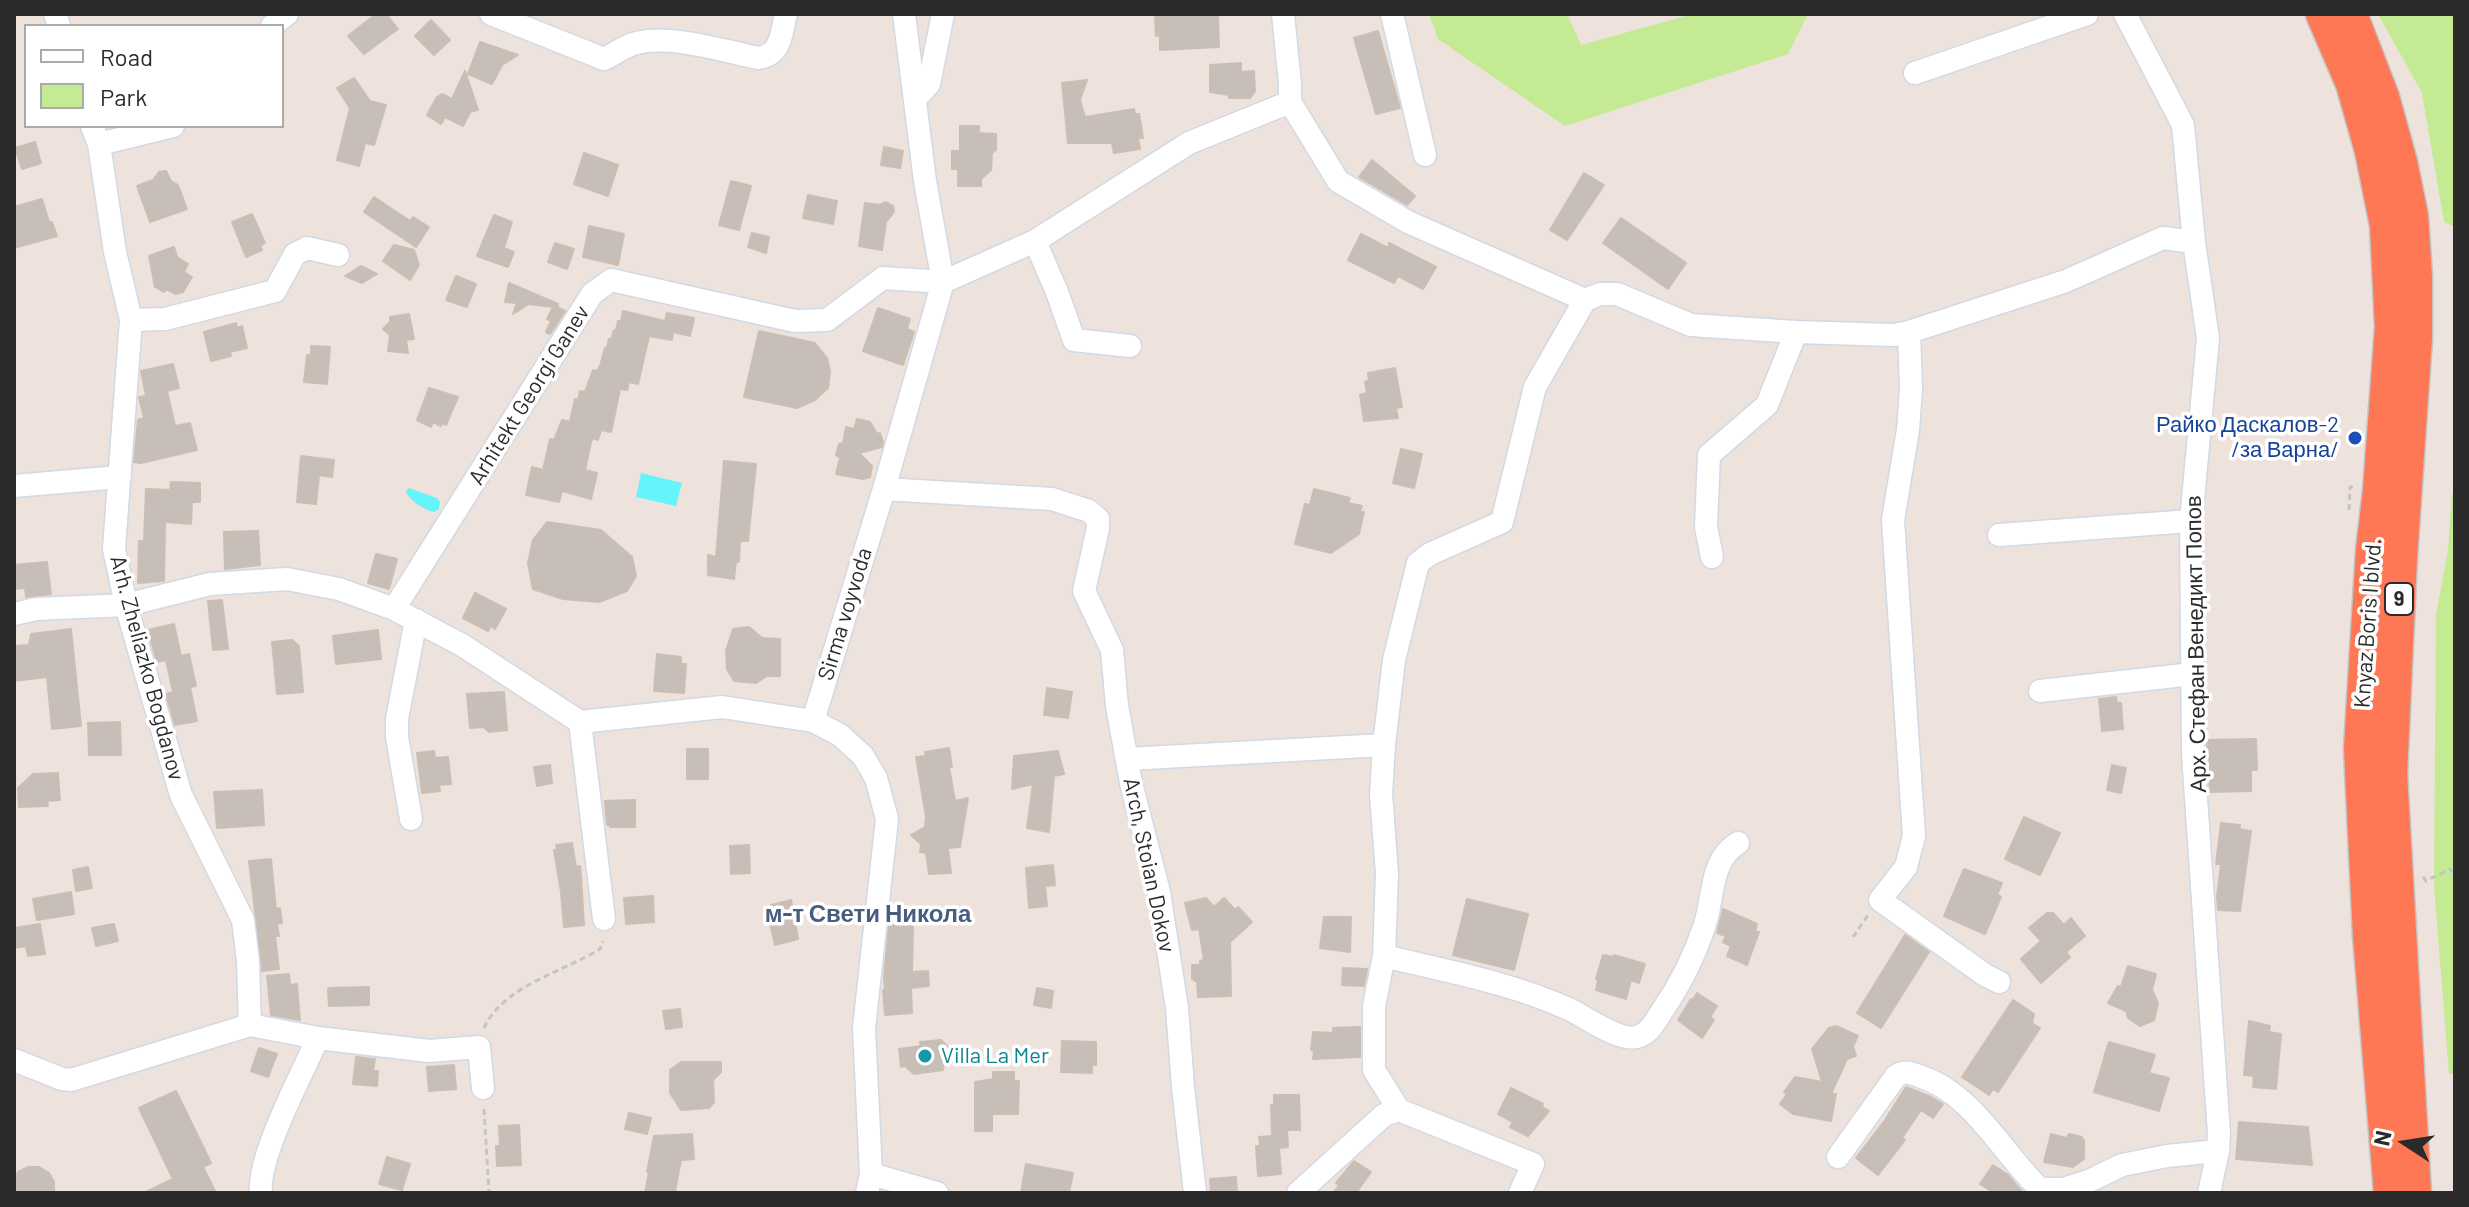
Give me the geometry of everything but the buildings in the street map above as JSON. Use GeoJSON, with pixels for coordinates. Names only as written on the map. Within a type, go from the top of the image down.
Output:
{"type":"FeatureCollection","features":[{"type":"Feature","properties":{"kind":"highway","name":"Knyaz Boris I blvd."},"geometry":{"type":"LineString","coordinates":[[2322,14],[2352,84],[2371,151],[2386,225],[2391,327],[2372,550],[2360,749],[2369,936],[2390,1193]]}},
{"type":"Feature","properties":{"kind":"highway","name":"Knyaz Boris I blvd."},"geometry":{"type":"LineString","coordinates":[[2351,14],[2383,97],[2401,162],[2412,216],[2416,278],[2416,338],[2401,557],[2391,774],[2415,1193]]}},
{"type":"Feature","properties":{"kind":"street"},"geometry":{"type":"LineString","coordinates":[[491,14],[604,59],[631,45],[651,42],[676,42],[759,58],[769,56],[777,50],[786,14]]}},
{"type":"Feature","properties":{"kind":"street","name":"Sirma voyvoda"},"geometry":{"type":"LineString","coordinates":[[813,721],[943,282],[925,181],[904,14]]}},
{"type":"Feature","properties":{"kind":"street"},"geometry":{"type":"LineString","coordinates":[[915,99],[929,84],[943,14]]}},
{"type":"Feature","properties":{"kind":"street"},"geometry":{"type":"LineString","coordinates":[[1283,14],[1290,102],[1338,181],[1408,222],[1585,300]]}},
{"type":"Feature","properties":{"kind":"street"},"geometry":{"type":"LineString","coordinates":[[1392,14],[1425,155]]}},
{"type":"Feature","properties":{"kind":"street"},"geometry":{"type":"LineString","coordinates":[[1915,73],[2087,14]]}},
{"type":"Feature","properties":{"kind":"street","name":"Арх. Стефан Венедикт Попов"},"geometry":{"type":"LineString","coordinates":[[2125,14],[2183,125],[2194,242],[2208,338],[2191,521],[2193,754],[2218,1151],[2209,1193]]}},
{"type":"Feature","properties":{"kind":"street"},"geometry":{"type":"LineString","coordinates":[[943,282],[1035,241],[1189,143],[1290,102]]}},
{"type":"Feature","properties":{"kind":"street"},"geometry":{"type":"LineString","coordinates":[[96,135],[156,128]]}},
{"type":"Feature","properties":{"kind":"street","name":"Arh. Zheliazko Bogdanov"},"geometry":{"type":"LineString","coordinates":[[96,135],[115,252],[131,320],[114,549],[126,605],[181,795],[243,920],[250,1025]]}},
{"type":"Feature","properties":{"kind":"street"},"geometry":{"type":"LineString","coordinates":[[1520,1193],[1533,1164],[1399,1110],[1374,1070],[1374,1006],[1384,956],[1387,873],[1381,794],[1384,745],[1394,660],[1418,563],[1430,554],[1502,522],[1535,387],[1585,300],[1600,294],[1617,294],[1691,325],[1894,335],[2066,281],[2163,238],[2194,242]]}},
{"type":"Feature","properties":{"kind":"street"},"geometry":{"type":"LineString","coordinates":[[1035,241],[1074,340],[1130,346]]}},
{"type":"Feature","properties":{"kind":"street"},"geometry":{"type":"LineString","coordinates":[[131,320],[165,319],[275,291],[295,254],[307,248],[338,255]]}},
{"type":"Feature","properties":{"kind":"street","name":"Arhitekt Georgi Ganev"},"geometry":{"type":"LineString","coordinates":[[394,609],[592,294],[611,280],[795,321],[827,320],[883,278],[943,282]]}},
{"type":"Feature","properties":{"kind":"street"},"geometry":{"type":"LineString","coordinates":[[1712,557],[1706,527],[1709,455],[1767,405],[1796,332]]}},
{"type":"Feature","properties":{"kind":"street"},"geometry":{"type":"LineString","coordinates":[[1909,332],[1911,388],[1908,430],[1893,520],[1914,836],[1906,867],[1880,900],[1999,982]]}},
{"type":"Feature","properties":{"kind":"street"},"geometry":{"type":"LineString","coordinates":[[14,486],[120,477]]}},
{"type":"Feature","properties":{"kind":"street","name":"Arch, Stoian Dokov"},"geometry":{"type":"LineString","coordinates":[[884,489],[1052,499],[1089,511],[1098,519],[1084,591],[1112,650],[1117,706],[1127,759],[1159,892],[1177,1008],[1195,1193]]}},
{"type":"Feature","properties":{"kind":"street"},"geometry":{"type":"LineString","coordinates":[[1999,535],[2191,521]]}},
{"type":"Feature","properties":{"kind":"street"},"geometry":{"type":"LineString","coordinates":[[14,614],[36,609],[126,605],[210,584],[287,579],[339,589],[394,609],[462,645],[580,722],[722,707],[813,721],[840,735],[863,756],[876,778],[887,819],[864,1028],[869,1184],[937,1193]]}},
{"type":"Feature","properties":{"kind":"street"},"geometry":{"type":"LineString","coordinates":[[411,819],[397,737],[397,719],[416,620]]}},
{"type":"Feature","properties":{"kind":"street"},"geometry":{"type":"LineString","coordinates":[[2040,691],[2193,674]]}},
{"type":"Feature","properties":{"kind":"street"},"geometry":{"type":"LineString","coordinates":[[580,722],[604,919]]}},
{"type":"Feature","properties":{"kind":"street"},"geometry":{"type":"LineString","coordinates":[[1127,759],[1384,745]]}},
{"type":"Feature","properties":{"kind":"street"},"geometry":{"type":"LineString","coordinates":[[1384,956],[1503,984],[1569,1009],[1620,1036],[1635,1038],[1649,1031],[1680,984],[1705,924],[1717,867],[1726,851],[1738,843]]}},
{"type":"Feature","properties":{"kind":"street"},"geometry":{"type":"LineString","coordinates":[[14,1060],[62,1079],[83,1078],[250,1025],[318,1038],[429,1051],[479,1047],[483,1088]]}},
{"type":"Feature","properties":{"kind":"street"},"geometry":{"type":"LineString","coordinates":[[261,1193],[265,1158],[318,1038]]}},
{"type":"Feature","properties":{"kind":"street"},"geometry":{"type":"LineString","coordinates":[[1838,1157],[1896,1076],[1907,1072],[1935,1081],[1962,1101],[2038,1191],[2063,1189],[2089,1181],[2122,1165],[2167,1156],[2218,1151]]}},
{"type":"Feature","properties":{"kind":"street"},"geometry":{"type":"LineString","coordinates":[[1298,1193],[1384,1115],[1399,1110]]}},
{"type":"Feature","properties":{"kind":"path"},"geometry":{"type":"LineString","coordinates":[[2349,516],[2350,487]]}},
{"type":"Feature","properties":{"kind":"path"},"geometry":{"type":"LineString","coordinates":[[2420,873],[2426,881],[2450,869],[2455,877]]}},
{"type":"Feature","properties":{"kind":"path"},"geometry":{"type":"LineString","coordinates":[[1853,937],[1880,900]]}},
{"type":"Feature","properties":{"kind":"path"},"geometry":{"type":"LineString","coordinates":[[479,1047],[480,1037],[491,1014],[506,1000],[558,968],[600,949],[604,919]]}},
{"type":"Feature","properties":{"kind":"path"},"geometry":{"type":"LineString","coordinates":[[483,1088],[489,1193]]}},
{"type":"Feature","properties":{"kind":"green space"},"geometry":{"type":"Polygon","coordinates":[[[1429,14],[1567,14],[1581,45],[1693,14],[1808,14],[1788,54],[1565,126],[1438,39],[1429,14]]]}},
{"type":"Feature","properties":{"kind":"green space"},"geometry":{"type":"Polygon","coordinates":[[[2378,14],[2455,14],[2455,227],[2444,222],[2422,93],[2378,14]]]}},
{"type":"Feature","properties":{"kind":"green space"},"geometry":{"type":"Polygon","coordinates":[[[2452,494],[2455,494],[2455,1074],[2449,1074],[2434,886],[2436,615],[2448,550],[2452,494]]]}},
{"type":"Feature","properties":{"kind":"water"},"geometry":{"type":"Polygon","coordinates":[[[641,473],[682,483],[676,506],[636,497],[641,473]]]}},
{"type":"Feature","properties":{"kind":"water"},"geometry":{"type":"Polygon","coordinates":[[[409,488],[437,498],[439,509],[434,512],[417,504],[407,494],[409,488]]]}},
{"type":"Feature","properties":{"kind":"place","name":"Райко Даскалов-2 /за Варна/"},"geometry":{"type":"Point","coordinates":[2355,438]}},
{"type":"Feature","properties":{"kind":"place","name":"Villa La Mer"},"geometry":{"type":"Point","coordinates":[925,1056]}},
{"type":"Feature","properties":{"kind":"district","name":"м-т Свети Никола"},"geometry":{"type":"Point","coordinates":[868,914]}}]}
